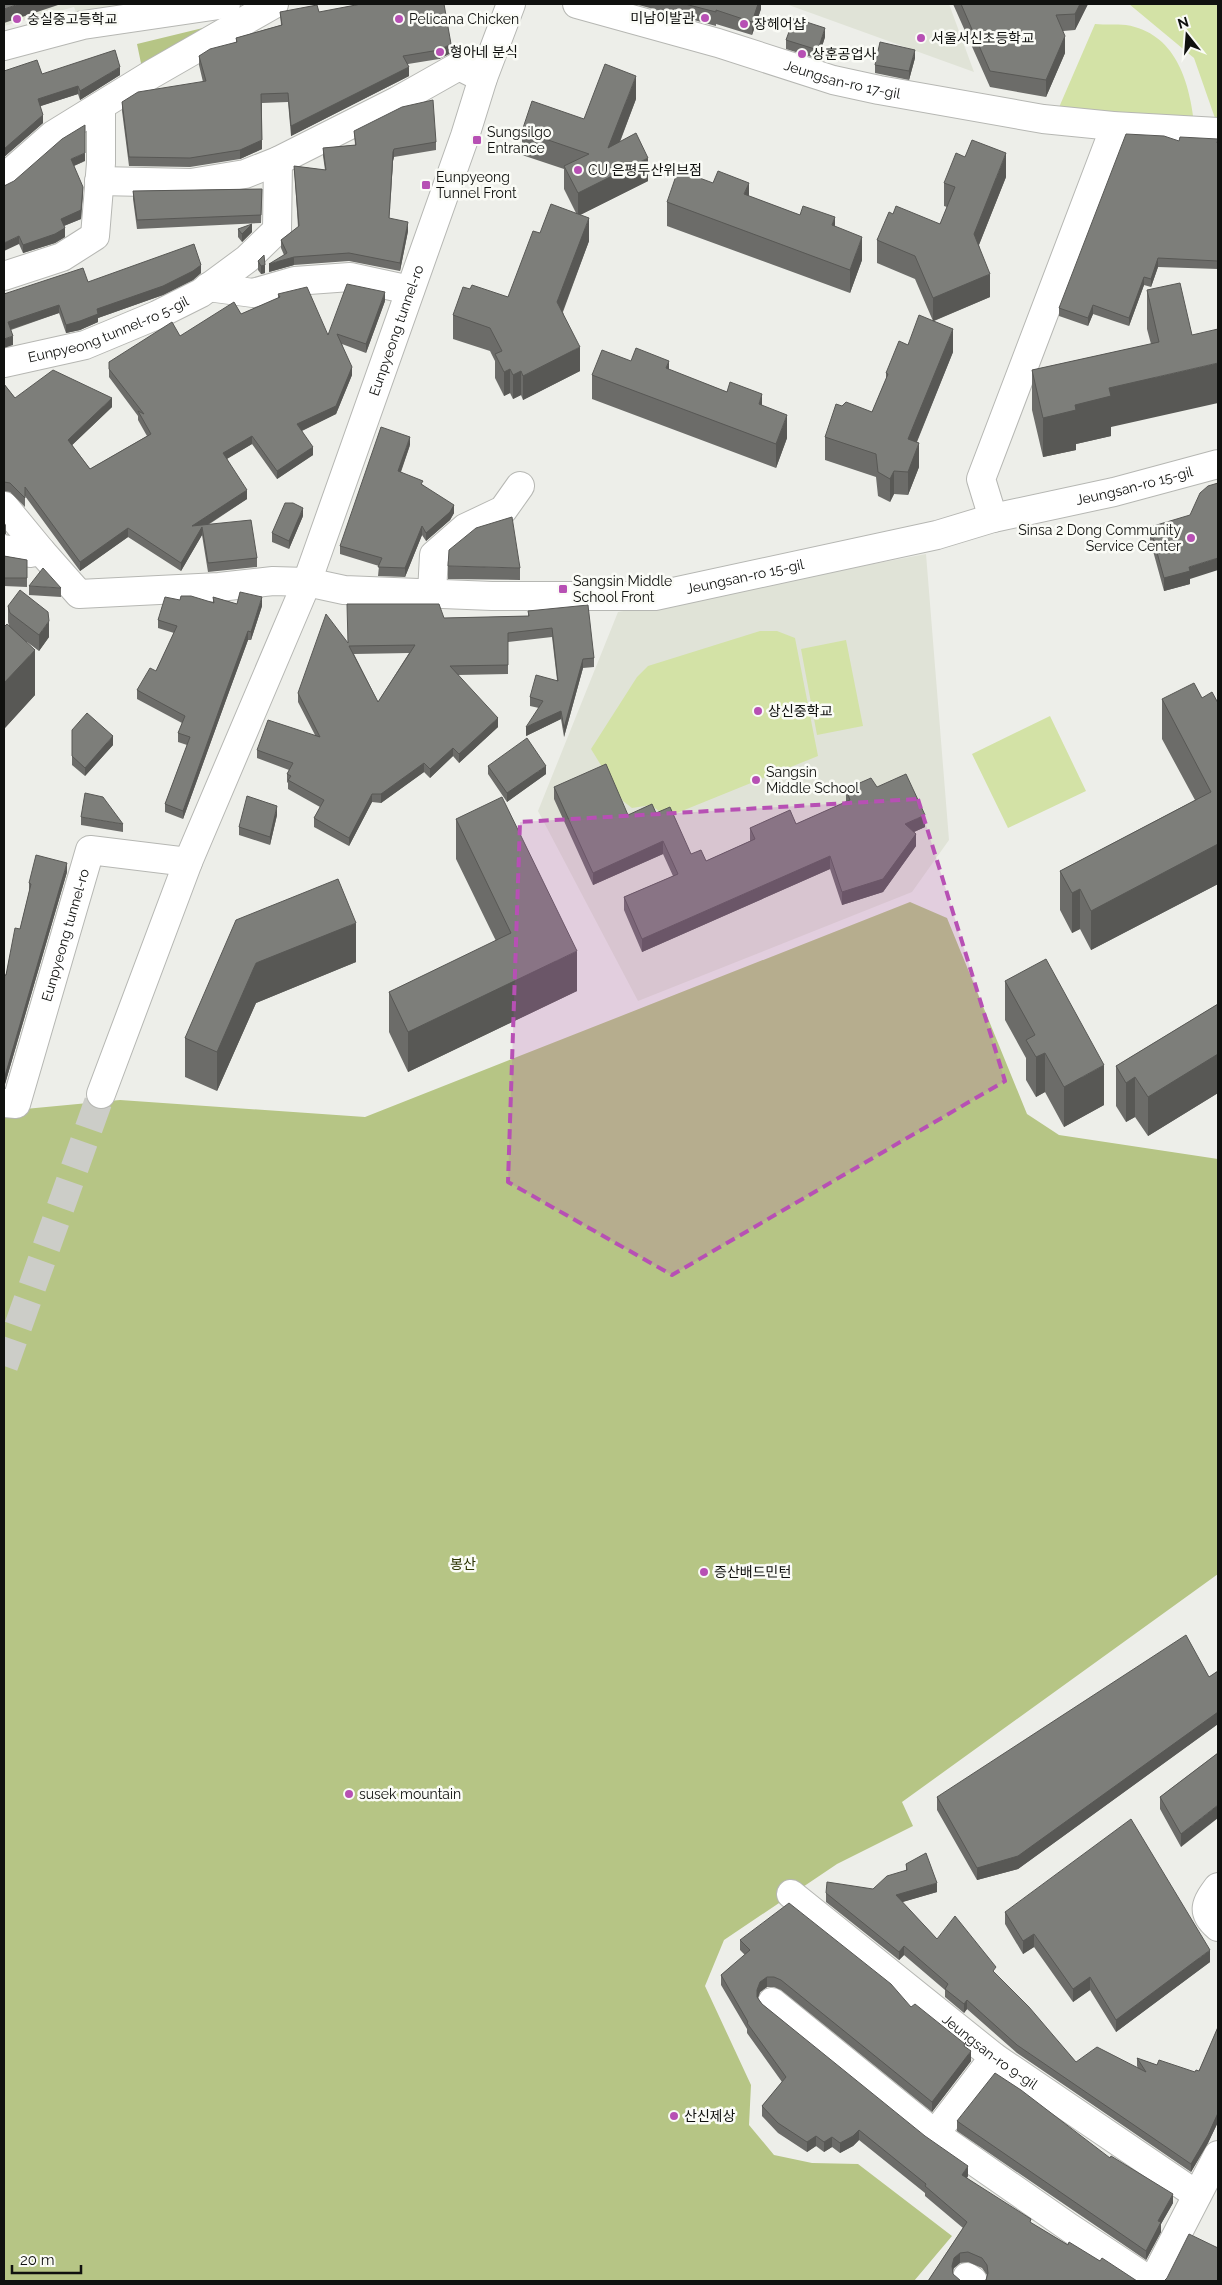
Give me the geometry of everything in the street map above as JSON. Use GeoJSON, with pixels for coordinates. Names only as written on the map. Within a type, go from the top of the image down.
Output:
{"type":"FeatureCollection","features":[{"type":"Feature","properties":{"kind":"street"},"geometry":{"type":"LineString","coordinates":[[4,46],[83,25],[226,4]]}},
{"type":"Feature","properties":{"kind":"street"},"geometry":{"type":"LineString","coordinates":[[4,178],[53,135],[274,4]]}},
{"type":"Feature","properties":{"kind":"street","name":"Eunpyeong tunnel-ro"},"geometry":{"type":"LineString","coordinates":[[101,1094],[188,862],[307,582],[483,78],[511,4]]}},
{"type":"Feature","properties":{"kind":"street","name":"Jeungsan-ro 17-gil"},"geometry":{"type":"LineString","coordinates":[[577,4],[718,43],[833,80],[879,90],[1043,119],[1113,126],[1218,132]]}},
{"type":"Feature","properties":{"kind":"street"},"geometry":{"type":"LineString","coordinates":[[99,181],[191,183],[245,174],[278,161],[397,101],[459,66],[483,78]]}},
{"type":"Feature","properties":{"kind":"street"},"geometry":{"type":"LineString","coordinates":[[4,276],[62,257],[95,236],[101,106]]}},
{"type":"Feature","properties":{"kind":"street"},"geometry":{"type":"LineString","coordinates":[[993,518],[981,479],[1111,137],[1113,126]]}},
{"type":"Feature","properties":{"kind":"street","name":"Eunpyeong tunnel-ro 5-gil"},"geometry":{"type":"LineString","coordinates":[[4,363],[85,345],[157,314],[208,287],[247,259],[277,230],[278,161]]}},
{"type":"Feature","properties":{"kind":"street"},"geometry":{"type":"LineString","coordinates":[[208,287],[253,293],[296,281],[350,277],[410,290]]}},
{"type":"Feature","properties":{"kind":"street","name":"Jeungsan-ro 15-gil"},"geometry":{"type":"LineString","coordinates":[[307,582],[344,590],[492,596],[655,596],[937,535],[993,518],[1114,492],[1218,464]]}},
{"type":"Feature","properties":{"kind":"street"},"geometry":{"type":"LineString","coordinates":[[432,593],[434,555],[465,528],[503,510],[520,486]]}},
{"type":"Feature","properties":{"kind":"street"},"geometry":{"type":"LineString","coordinates":[[4,506],[41,552],[79,594],[219,587],[273,581],[307,582]]}},
{"type":"Feature","properties":{"kind":"street"},"geometry":{"type":"LineString","coordinates":[[4,549],[30,553],[41,552]]}},
{"type":"Feature","properties":{"kind":"street","name":"Eunpyeong tunnel-ro"},"geometry":{"type":"LineString","coordinates":[[4,1103],[16,1104],[90,850],[188,862]]}},
{"type":"Feature","properties":{"kind":"street"},"geometry":{"type":"LineString","coordinates":[[1218,1887],[1208,1900],[1206,1909],[1210,1920],[1218,1927]]}},
{"type":"Feature","properties":{"kind":"street","name":"Jeungsan-ro 9-gil"},"geometry":{"type":"LineString","coordinates":[[791,1894],[994,2057],[1197,2196]]}},
{"type":"Feature","properties":{"kind":"street"},"geometry":{"type":"LineString","coordinates":[[772,2002],[935,2134],[1152,2281],[1217,2162]]}},
{"type":"Feature","properties":{"kind":"street"},"geometry":{"type":"LineString","coordinates":[[935,2134],[994,2057]]}},
{"type":"Feature","properties":{"kind":"highlighted area"},"geometry":{"type":"Polygon","coordinates":[[[918,799],[1005,1081],[672,1275],[508,1182],[520,822],[918,799]]]}},
{"type":"Feature","properties":{"kind":"shaded area","name":"숭실중고등학교"},"geometry":{"type":"Polygon","coordinates":[[[4,4],[137,4],[76,12],[74,7],[4,26],[4,4]]]}},
{"type":"Feature","properties":{"kind":"shaded area","name":"서울서신초등학교"},"geometry":{"type":"Polygon","coordinates":[[[786,4],[949,4],[974,72],[786,4]]]}},
{"type":"Feature","properties":{"kind":"shaded area","name":"상신중학교"},"geometry":{"type":"Polygon","coordinates":[[[926,554],[949,840],[912,892],[638,1001],[538,811],[618,612],[926,554]]]}},
{"type":"Feature","properties":{"kind":"green space"},"geometry":{"type":"Polygon","coordinates":[[[1129,4],[1218,4],[1218,121],[1216,121],[1194,58],[1129,4]]]}},
{"type":"Feature","properties":{"kind":"green space"},"geometry":{"type":"Polygon","coordinates":[[[1095,24],[1126,25],[1143,30],[1157,38],[1168,48],[1183,75],[1192,106],[1194,122],[1057,112],[1095,24]]]}},
{"type":"Feature","properties":{"kind":"green space"},"geometry":{"type":"Polygon","coordinates":[[[207,27],[142,68],[137,44],[207,27]]]}},
{"type":"Feature","properties":{"kind":"green space"},"geometry":{"type":"Polygon","coordinates":[[[760,631],[777,631],[795,638],[818,756],[667,817],[651,805],[632,808],[623,801],[591,749],[637,677],[648,666],[760,631]]]}},
{"type":"Feature","properties":{"kind":"green space"},"geometry":{"type":"Polygon","coordinates":[[[846,640],[863,726],[817,735],[801,649],[846,640]]]}},
{"type":"Feature","properties":{"kind":"green space"},"geometry":{"type":"Polygon","coordinates":[[[1050,716],[1086,791],[1008,828],[972,754],[1050,716]]]}},
{"type":"Feature","properties":{"kind":"green space","name":"봉산"},"geometry":{"type":"Polygon","coordinates":[[[910,902],[947,918],[1027,1114],[1059,1135],[1218,1159],[1218,1574],[902,1802],[913,1826],[837,1864],[724,1940],[705,1986],[751,2085],[749,2125],[774,2155],[812,2163],[858,2164],[952,2236],[914,2281],[4,2281],[4,1111],[120,1100],[365,1117],[910,902]]]}},
{"type":"Feature","properties":{"kind":"building"},"geometry":{"type":"Polygon","coordinates":[[[4,4],[19,4],[4,9],[4,4]]]}},
{"type":"Feature","properties":{"kind":"building"},"geometry":{"type":"Polygon","coordinates":[[[361,4],[444,4],[451,44],[439,50],[403,56],[409,67],[291,126],[288,93],[261,94],[262,140],[240,150],[190,158],[129,157],[122,102],[138,92],[206,81],[199,56],[210,49],[237,42],[236,38],[282,25],[280,12],[317,5],[319,12],[361,4]]]}},
{"type":"Feature","properties":{"kind":"building"},"geometry":{"type":"Polygon","coordinates":[[[685,4],[758,4],[752,22],[716,10],[716,12],[685,4]]]}},
{"type":"Feature","properties":{"kind":"building"},"geometry":{"type":"Polygon","coordinates":[[[961,4],[1080,4],[1075,14],[1056,15],[1065,36],[1046,80],[990,71],[961,4]]]}},
{"type":"Feature","properties":{"kind":"building"},"geometry":{"type":"Polygon","coordinates":[[[794,18],[825,28],[818,50],[786,40],[794,18]]]}},
{"type":"Feature","properties":{"kind":"building"},"geometry":{"type":"Polygon","coordinates":[[[880,42],[915,50],[909,71],[875,65],[880,42]]]}},
{"type":"Feature","properties":{"kind":"building"},"geometry":{"type":"Polygon","coordinates":[[[115,50],[120,67],[80,91],[78,86],[38,99],[43,115],[4,149],[4,71],[37,60],[42,74],[115,50]]]}},
{"type":"Feature","properties":{"kind":"building"},"geometry":{"type":"Polygon","coordinates":[[[605,64],[636,76],[608,148],[636,133],[648,158],[578,193],[564,166],[589,154],[522,131],[532,101],[584,119],[605,64]]]}},
{"type":"Feature","properties":{"kind":"building"},"geometry":{"type":"Polygon","coordinates":[[[433,100],[436,142],[394,149],[393,152],[389,218],[408,222],[400,263],[349,253],[294,257],[269,264],[287,253],[281,240],[299,226],[294,166],[326,170],[323,148],[356,145],[354,131],[402,107],[433,100]]]}},
{"type":"Feature","properties":{"kind":"building"},"geometry":{"type":"Polygon","coordinates":[[[85,125],[85,153],[71,159],[83,187],[81,210],[61,219],[65,228],[55,234],[23,245],[19,236],[4,243],[4,186],[14,181],[62,139],[85,125]]]}},
{"type":"Feature","properties":{"kind":"building"},"geometry":{"type":"Polygon","coordinates":[[[1126,134],[1164,136],[1179,141],[1180,137],[1218,139],[1218,261],[1158,258],[1151,279],[1144,277],[1129,318],[1093,305],[1088,318],[1059,308],[1126,134]]]}},
{"type":"Feature","properties":{"kind":"building"},"geometry":{"type":"Polygon","coordinates":[[[972,140],[1006,153],[974,234],[990,274],[933,298],[915,256],[877,240],[889,212],[893,214],[896,206],[940,224],[955,187],[944,183],[956,153],[965,157],[972,140]]]}},
{"type":"Feature","properties":{"kind":"building"},"geometry":{"type":"Polygon","coordinates":[[[678,170],[713,183],[718,171],[749,183],[744,194],[800,215],[803,206],[835,217],[832,225],[862,237],[850,270],[667,202],[678,170]]]}},
{"type":"Feature","properties":{"kind":"building"},"geometry":{"type":"Polygon","coordinates":[[[262,189],[261,215],[137,220],[133,191],[262,189]]]}},
{"type":"Feature","properties":{"kind":"building"},"geometry":{"type":"Polygon","coordinates":[[[551,204],[589,218],[557,302],[580,347],[523,376],[521,371],[513,375],[510,369],[504,372],[495,354],[502,351],[490,328],[453,315],[463,287],[470,289],[472,285],[508,297],[533,231],[540,233],[551,204]]]}},
{"type":"Feature","properties":{"kind":"building"},"geometry":{"type":"Polygon","coordinates":[[[252,224],[242,234],[238,229],[252,224]]]}},
{"type":"Feature","properties":{"kind":"building"},"geometry":{"type":"Polygon","coordinates":[[[194,244],[201,265],[163,286],[97,309],[98,314],[66,325],[59,305],[8,322],[13,336],[4,339],[4,294],[83,268],[88,282],[194,244]]]}},
{"type":"Feature","properties":{"kind":"building"},"geometry":{"type":"Polygon","coordinates":[[[264,255],[265,265],[261,266],[258,261],[264,255]]]}},
{"type":"Feature","properties":{"kind":"building"},"geometry":{"type":"Polygon","coordinates":[[[1180,283],[1192,335],[1218,329],[1218,363],[1109,388],[1111,396],[1075,405],[1076,410],[1043,418],[1032,370],[1159,342],[1147,290],[1180,283]]]}},
{"type":"Feature","properties":{"kind":"building"},"geometry":{"type":"Polygon","coordinates":[[[347,284],[385,292],[366,344],[337,334],[352,367],[336,406],[297,424],[313,447],[277,471],[252,436],[223,453],[247,490],[192,526],[251,520],[257,558],[208,563],[202,527],[181,563],[128,528],[80,562],[25,487],[25,498],[10,483],[4,482],[4,384],[15,398],[53,370],[112,398],[68,440],[90,469],[151,434],[138,411],[144,414],[109,369],[109,362],[172,322],[180,336],[234,302],[241,314],[280,297],[278,294],[307,287],[328,335],[347,284]]]}},
{"type":"Feature","properties":{"kind":"building"},"geometry":{"type":"Polygon","coordinates":[[[919,315],[953,329],[908,439],[919,443],[908,472],[894,471],[890,479],[878,472],[876,454],[825,437],[836,404],[842,406],[846,402],[872,412],[899,341],[908,345],[919,315]]]}},
{"type":"Feature","properties":{"kind":"building"},"geometry":{"type":"Polygon","coordinates":[[[636,348],[669,361],[666,368],[727,392],[730,382],[762,394],[759,404],[787,415],[776,444],[592,375],[602,350],[631,361],[636,348]]]}},
{"type":"Feature","properties":{"kind":"building"},"geometry":{"type":"Polygon","coordinates":[[[381,427],[410,437],[398,471],[423,481],[421,484],[454,505],[450,512],[426,533],[422,526],[405,568],[378,567],[382,558],[340,546],[381,427]]]}},
{"type":"Feature","properties":{"kind":"building"},"geometry":{"type":"Polygon","coordinates":[[[1218,483],[1218,558],[1189,567],[1190,571],[1164,578],[1150,527],[1190,515],[1200,493],[1208,486],[1218,483]]]}},
{"type":"Feature","properties":{"kind":"building"},"geometry":{"type":"Polygon","coordinates":[[[285,503],[293,503],[303,508],[289,541],[272,533],[285,503]]]}},
{"type":"Feature","properties":{"kind":"building"},"geometry":{"type":"Polygon","coordinates":[[[512,517],[520,568],[448,566],[449,550],[476,528],[512,517]]]}},
{"type":"Feature","properties":{"kind":"building"},"geometry":{"type":"Polygon","coordinates":[[[4,556],[27,560],[27,578],[4,578],[4,556]]]}},
{"type":"Feature","properties":{"kind":"building"},"geometry":{"type":"Polygon","coordinates":[[[43,568],[61,588],[29,586],[43,568]]]}},
{"type":"Feature","properties":{"kind":"building"},"geometry":{"type":"Polygon","coordinates":[[[20,590],[48,612],[49,621],[39,635],[10,613],[8,606],[20,590]]]}},
{"type":"Feature","properties":{"kind":"building"},"geometry":{"type":"Polygon","coordinates":[[[240,592],[262,597],[251,632],[248,631],[183,811],[165,804],[190,737],[178,733],[185,716],[137,690],[150,668],[156,671],[177,626],[158,620],[165,597],[180,600],[181,596],[191,596],[214,603],[213,597],[237,604],[240,592]]]}},
{"type":"Feature","properties":{"kind":"building"},"geometry":{"type":"Polygon","coordinates":[[[347,604],[439,604],[444,618],[529,616],[528,611],[588,605],[594,658],[583,659],[564,728],[561,711],[526,727],[543,701],[530,697],[536,675],[558,681],[552,628],[508,633],[508,665],[450,666],[498,718],[459,754],[453,748],[430,769],[424,763],[381,794],[372,794],[349,838],[314,818],[324,800],[288,780],[291,776],[287,774],[293,763],[257,750],[268,720],[320,737],[298,693],[326,614],[348,643],[347,604]],[[415,645],[349,646],[378,702],[415,645]]]}},
{"type":"Feature","properties":{"kind":"building"},"geometry":{"type":"Polygon","coordinates":[[[7,624],[35,650],[4,683],[4,627],[7,624]]]}},
{"type":"Feature","properties":{"kind":"building"},"geometry":{"type":"Polygon","coordinates":[[[1194,683],[1202,698],[1212,692],[1218,703],[1218,844],[1091,911],[1080,889],[1072,893],[1060,871],[1211,792],[1162,699],[1194,683]]]}},
{"type":"Feature","properties":{"kind":"building"},"geometry":{"type":"Polygon","coordinates":[[[87,713],[113,736],[85,768],[72,756],[72,730],[87,713]]]}},
{"type":"Feature","properties":{"kind":"building"},"geometry":{"type":"Polygon","coordinates":[[[527,738],[546,766],[507,793],[488,766],[527,738]]]}},
{"type":"Feature","properties":{"kind":"building"},"geometry":{"type":"Polygon","coordinates":[[[606,764],[628,815],[652,804],[656,813],[670,807],[691,854],[701,850],[706,861],[755,839],[750,828],[790,810],[796,824],[850,800],[846,789],[871,778],[877,787],[906,774],[925,815],[905,824],[916,834],[883,879],[842,892],[830,856],[642,939],[624,897],[678,874],[663,841],[593,873],[554,787],[606,764]]]}},
{"type":"Feature","properties":{"kind":"building"},"geometry":{"type":"Polygon","coordinates":[[[85,793],[103,797],[123,824],[81,817],[85,793]]]}},
{"type":"Feature","properties":{"kind":"building"},"geometry":{"type":"Polygon","coordinates":[[[247,796],[277,806],[270,837],[239,827],[247,796]]]}},
{"type":"Feature","properties":{"kind":"building"},"geometry":{"type":"Polygon","coordinates":[[[502,797],[577,951],[408,1032],[389,992],[511,933],[456,819],[502,797]]]}},
{"type":"Feature","properties":{"kind":"building"},"geometry":{"type":"Polygon","coordinates":[[[36,855],[67,863],[4,1076],[4,975],[6,975],[15,928],[20,929],[36,855]]]}},
{"type":"Feature","properties":{"kind":"building"},"geometry":{"type":"Polygon","coordinates":[[[338,879],[356,923],[256,963],[217,1052],[185,1038],[236,920],[338,879]]]}},
{"type":"Feature","properties":{"kind":"building"},"geometry":{"type":"Polygon","coordinates":[[[1046,959],[1104,1065],[1064,1087],[1045,1053],[1036,1057],[1026,1040],[1035,1035],[1005,981],[1046,959]]]}},
{"type":"Feature","properties":{"kind":"building"},"geometry":{"type":"Polygon","coordinates":[[[1218,1004],[1218,1054],[1148,1097],[1135,1077],[1126,1083],[1116,1066],[1218,1004]]]}},
{"type":"Feature","properties":{"kind":"building"},"geometry":{"type":"Polygon","coordinates":[[[1186,1635],[1209,1677],[1218,1671],[1218,1712],[1018,1856],[977,1868],[937,1797],[1186,1635]]]}},
{"type":"Feature","properties":{"kind":"building"},"geometry":{"type":"Polygon","coordinates":[[[1218,1753],[1218,1805],[1181,1834],[1160,1797],[1218,1753]]]}},
{"type":"Feature","properties":{"kind":"building"},"geometry":{"type":"Polygon","coordinates":[[[1131,1819],[1210,1950],[1116,2020],[1090,1977],[1073,1989],[1034,1934],[1023,1941],[1005,1912],[1131,1819]]]}},
{"type":"Feature","properties":{"kind":"building"},"geometry":{"type":"Polygon","coordinates":[[[926,1853],[937,1883],[896,1895],[937,1939],[955,1916],[996,1967],[993,1971],[1029,2007],[1076,2062],[1097,2047],[1146,2072],[1137,2058],[1157,2065],[1159,2060],[1195,2072],[1196,2070],[1199,2071],[1218,2027],[1218,2113],[1191,2164],[1017,2045],[967,2000],[964,2004],[945,1989],[948,1984],[904,1946],[899,1952],[826,1893],[827,1882],[873,1889],[887,1876],[907,1870],[906,1864],[926,1853]]]}},
{"type":"Feature","properties":{"kind":"building"},"geometry":{"type":"Polygon","coordinates":[[[789,1903],[891,1984],[911,2007],[915,2004],[965,2044],[964,2046],[971,2051],[932,2102],[781,1980],[767,1977],[760,1982],[757,1997],[762,2004],[925,2136],[968,2166],[962,2175],[1031,2219],[1030,2222],[1068,2245],[1069,2242],[1100,2261],[1102,2258],[1137,2281],[984,2281],[988,2273],[987,2265],[982,2258],[968,2252],[960,2253],[954,2258],[952,2266],[953,2274],[961,2281],[928,2281],[967,2222],[925,2186],[926,2184],[859,2130],[853,2136],[840,2143],[832,2137],[824,2142],[816,2136],[807,2142],[778,2123],[762,2106],[786,2077],[747,2023],[721,1975],[750,1950],[740,1940],[789,1903]]]}},
{"type":"Feature","properties":{"kind":"building"},"geometry":{"type":"Polygon","coordinates":[[[995,2073],[1021,2090],[1110,2158],[1111,2156],[1173,2194],[1158,2221],[1161,2222],[1146,2251],[957,2121],[995,2073]]]}},
{"type":"Feature","properties":{"kind":"building"},"geometry":{"type":"Polygon","coordinates":[[[1189,2234],[1218,2248],[1218,2281],[1164,2281],[1189,2234]]]}},
{"type":"Feature","properties":{"kind":"tunnel"},"geometry":{"type":"LineString","coordinates":[[4,1366],[101,1094]]}},
{"type":"Feature","properties":{"kind":"place","name":"미남이발관"},"geometry":{"type":"Point","coordinates":[705,18]}},
{"type":"Feature","properties":{"kind":"place","name":"숭실중고등학교"},"geometry":{"type":"Point","coordinates":[17,19]}},
{"type":"Feature","properties":{"kind":"place","name":"Pelicana Chicken"},"geometry":{"type":"Point","coordinates":[399,19]}},
{"type":"Feature","properties":{"kind":"place","name":"장헤어샵"},"geometry":{"type":"Point","coordinates":[744,24]}},
{"type":"Feature","properties":{"kind":"place","name":"서울서신초등학교"},"geometry":{"type":"Point","coordinates":[921,38]}},
{"type":"Feature","properties":{"kind":"place","name":"형아네 분식"},"geometry":{"type":"Point","coordinates":[440,52]}},
{"type":"Feature","properties":{"kind":"place","name":"상훈공업사"},"geometry":{"type":"Point","coordinates":[802,54]}},
{"type":"Feature","properties":{"kind":"place","name":"Sungsilgo Entrance"},"geometry":{"type":"Point","coordinates":[477,140]}},
{"type":"Feature","properties":{"kind":"place","name":"CU 은평두산위브점"},"geometry":{"type":"Point","coordinates":[578,170]}},
{"type":"Feature","properties":{"kind":"place","name":"Eunpyeong Tunnel Front"},"geometry":{"type":"Point","coordinates":[426,185]}},
{"type":"Feature","properties":{"kind":"place","name":"Sinsa 2 Dong Community Service Center"},"geometry":{"type":"Point","coordinates":[1191,538]}},
{"type":"Feature","properties":{"kind":"place","name":"Sangsin Middle School Front"},"geometry":{"type":"Point","coordinates":[563,589]}},
{"type":"Feature","properties":{"kind":"place","name":"상신중학교"},"geometry":{"type":"Point","coordinates":[758,711]}},
{"type":"Feature","properties":{"kind":"place","name":"Sangsin Middle School"},"geometry":{"type":"Point","coordinates":[756,780]}},
{"type":"Feature","properties":{"kind":"place","name":"증산배드민턴"},"geometry":{"type":"Point","coordinates":[704,1572]}},
{"type":"Feature","properties":{"kind":"place","name":"susek mountain"},"geometry":{"type":"Point","coordinates":[349,1794]}},
{"type":"Feature","properties":{"kind":"place","name":"산신제상"},"geometry":{"type":"Point","coordinates":[674,2116]}}]}
